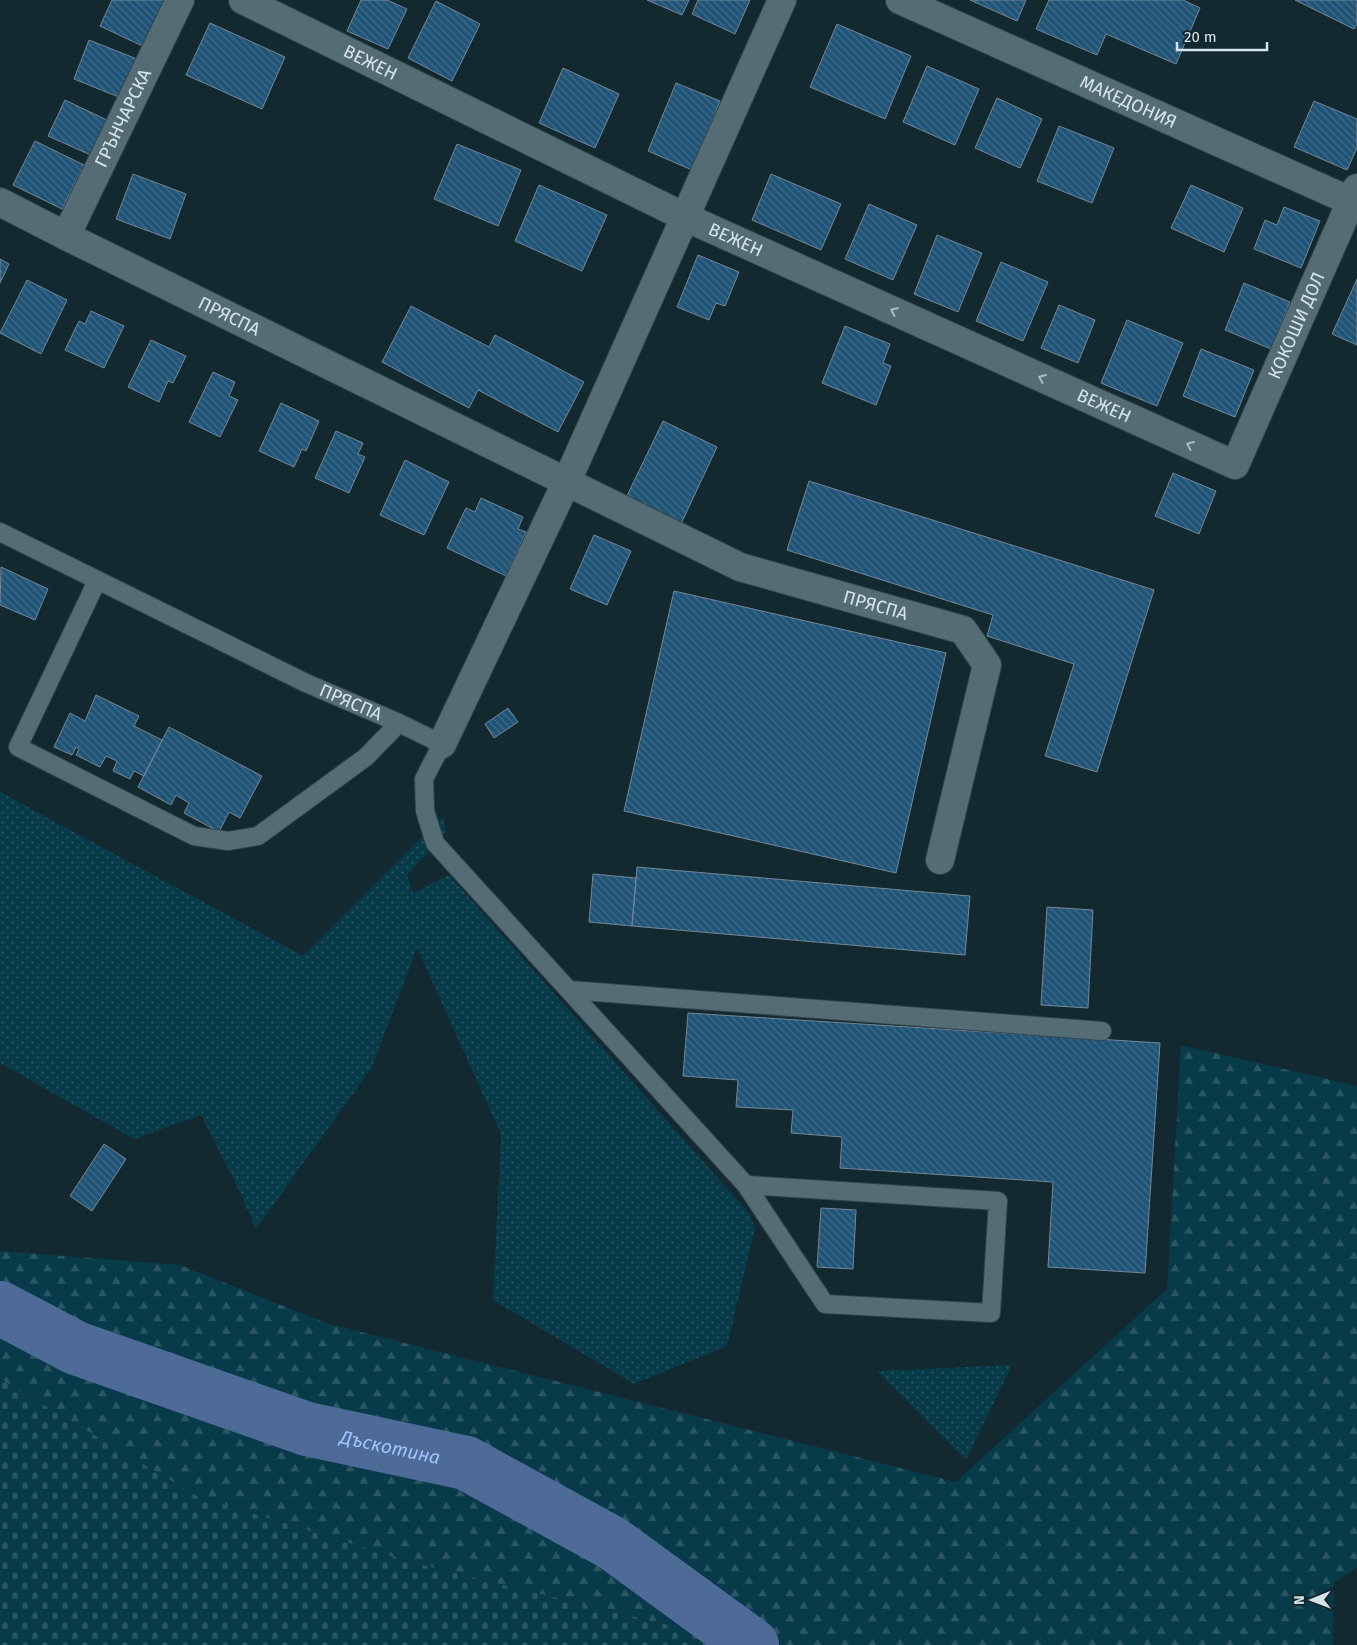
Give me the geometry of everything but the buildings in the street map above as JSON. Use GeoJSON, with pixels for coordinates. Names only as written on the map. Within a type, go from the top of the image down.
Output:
{"type":"FeatureCollection","features":[{"type":"Feature","properties":{"kind":"street","name":"ГРЪНЧАРСКА"},"geometry":{"type":"LineString","coordinates":[[66,236],[180,0]]}},
{"type":"Feature","properties":{"kind":"street","name":"ВЕЖЕН"},"geometry":{"type":"LineString","coordinates":[[243,0],[685,216],[1235,465]]}},
{"type":"Feature","properties":{"kind":"street"},"geometry":{"type":"LineString","coordinates":[[442,744],[568,481],[782,0]]}},
{"type":"Feature","properties":{"kind":"street","name":"МАКЕДОНИЯ"},"geometry":{"type":"LineString","coordinates":[[900,0],[1355,198]]}},
{"type":"Feature","properties":{"kind":"street","name":"КОКОШИ ДОЛ"},"geometry":{"type":"LineString","coordinates":[[1235,465],[1355,198]]}},
{"type":"Feature","properties":{"kind":"street","name":"ПРЯСПА"},"geometry":{"type":"LineString","coordinates":[[0,202],[740,567],[963,630],[987,665],[940,860]]}},
{"type":"Feature","properties":{"kind":"lane","name":"ПРЯСПА"},"geometry":{"type":"LineString","coordinates":[[0,532],[306,683],[399,723],[442,744]]}},
{"type":"Feature","properties":{"kind":"lane"},"geometry":{"type":"LineString","coordinates":[[97,581],[18,747],[194,836],[228,841],[258,836],[366,757],[399,723]]}},
{"type":"Feature","properties":{"kind":"lane"},"geometry":{"type":"LineString","coordinates":[[442,744],[424,779],[425,811],[435,843],[746,1185],[825,1304],[991,1313],[998,1201],[746,1185]]}},
{"type":"Feature","properties":{"kind":"lane"},"geometry":{"type":"LineString","coordinates":[[569,990],[1102,1031]]}},
{"type":"Feature","properties":{"kind":"green space"},"geometry":{"type":"Polygon","coordinates":[[[0,792],[303,956],[443,816],[446,832],[407,875],[413,893],[449,875],[748,1212],[755,1228],[727,1346],[634,1384],[493,1300],[501,1134],[417,948],[372,1067],[256,1229],[236,1184],[201,1115],[134,1139],[0,1063],[0,792]]]}},
{"type":"Feature","properties":{"kind":"green space"},"geometry":{"type":"Polygon","coordinates":[[[1181,1045],[1357,1086],[1357,1567],[1334,1583],[1333,1645],[738,1645],[672,1626],[410,1562],[197,1496],[0,1379],[0,1251],[180,1265],[329,1324],[956,1482],[1167,1289],[1181,1045]]]}},
{"type":"Feature","properties":{"kind":"green space"},"geometry":{"type":"Polygon","coordinates":[[[1012,1365],[966,1460],[877,1371],[1012,1365]]]}},
{"type":"Feature","properties":{"kind":"green space"},"geometry":{"type":"Polygon","coordinates":[[[0,1379],[197,1496],[410,1562],[672,1626],[738,1645],[0,1645],[0,1379]]]}},
{"type":"Feature","properties":{"kind":"waterway","name":"Дъскотина"},"geometry":{"type":"LineString","coordinates":[[0,1308],[76,1348],[307,1429],[466,1463],[612,1543],[752,1645]]}}]}
